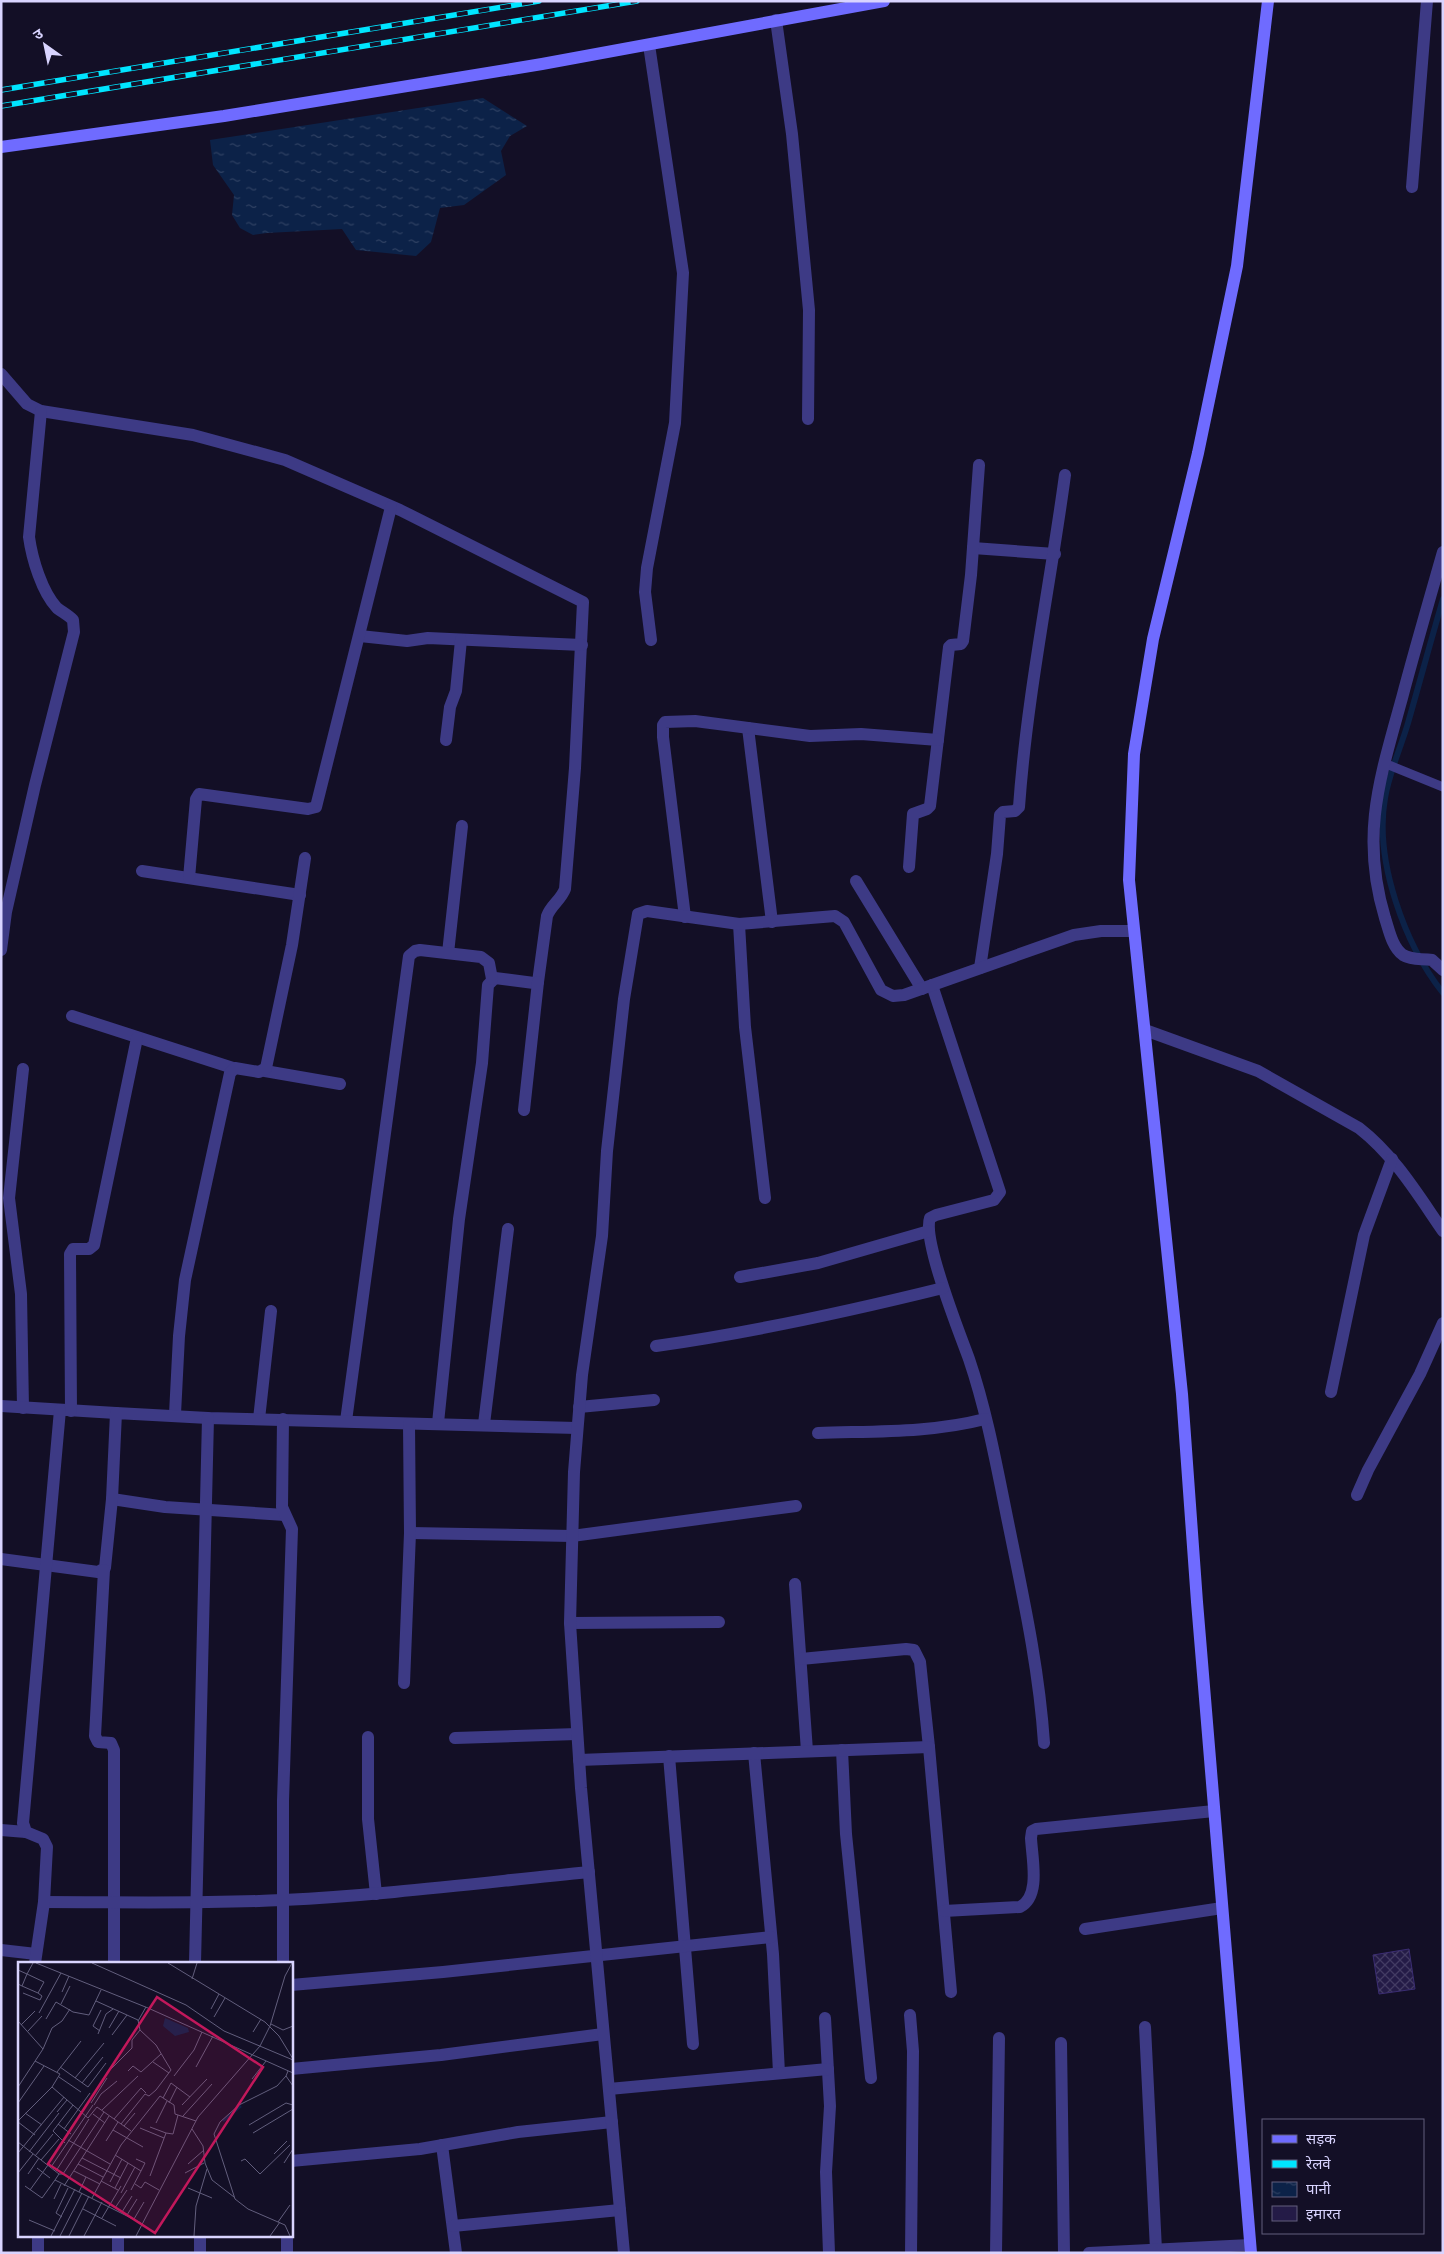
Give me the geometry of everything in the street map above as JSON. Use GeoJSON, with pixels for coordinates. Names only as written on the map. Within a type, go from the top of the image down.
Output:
{"type":"FeatureCollection","features":[{"type":"Feature","properties":{"kind":"street"},"geometry":{"type":"LineString","coordinates":[[1,147],[224,116],[650,45],[884,1]]}},
{"type":"Feature","properties":{"kind":"street"},"geometry":{"type":"LineString","coordinates":[[1088,2253],[1251,2249],[1214,1811],[1182,1394],[1129,880],[1134,754],[1153,639],[1198,453],[1237,266],[1268,1]]}},
{"type":"Feature","properties":{"kind":"street"},"geometry":{"type":"LineString","coordinates":[[1412,187],[1427,1]]}},
{"type":"Feature","properties":{"kind":"street"},"geometry":{"type":"LineString","coordinates":[[776,20],[792,134],[808,301],[808,419]]}},
{"type":"Feature","properties":{"kind":"street"},"geometry":{"type":"LineString","coordinates":[[650,45],[683,273],[675,423],[650,542],[646,576],[645,592],[651,640]]}},
{"type":"Feature","properties":{"kind":"street"},"geometry":{"type":"LineString","coordinates":[[1,374],[27,404],[41,411],[193,435],[285,460],[391,507],[484,554],[580,599],[584,606],[582,645],[565,889],[561,898],[551,906],[547,916],[524,1110]]}},
{"type":"Feature","properties":{"kind":"street"},"geometry":{"type":"LineString","coordinates":[[1,950],[6,912],[35,785],[74,632],[73,620],[59,609],[50,598],[36,568],[30,549],[29,537],[41,411]]}},
{"type":"Feature","properties":{"kind":"street"},"geometry":{"type":"LineString","coordinates":[[909,867],[913,816],[916,811],[926,810],[930,806],[949,647],[961,644],[963,641],[973,548],[979,465]]}},
{"type":"Feature","properties":{"kind":"street"},"geometry":{"type":"LineString","coordinates":[[980,968],[998,854],[1000,815],[1003,812],[1016,812],[1019,807],[1028,713],[1065,475]]}},
{"type":"Feature","properties":{"kind":"street"},"geometry":{"type":"LineString","coordinates":[[189,878],[196,799],[199,794],[308,809],[316,807],[391,507]]}},
{"type":"Feature","properties":{"kind":"street"},"geometry":{"type":"LineString","coordinates":[[973,548],[1054,554]]}},
{"type":"Feature","properties":{"kind":"street"},"geometry":{"type":"LineString","coordinates":[[1443,552],[1387,764],[1376,796],[1373,858],[1376,880],[1394,945],[1404,956],[1424,960],[1443,970]]}},
{"type":"Feature","properties":{"kind":"street"},"geometry":{"type":"LineString","coordinates":[[360,636],[407,641],[424,638],[582,645]]}},
{"type":"Feature","properties":{"kind":"street"},"geometry":{"type":"LineString","coordinates":[[446,740],[450,707],[456,691],[461,640]]}},
{"type":"Feature","properties":{"kind":"street"},"geometry":{"type":"LineString","coordinates":[[685,917],[663,724],[670,720],[810,736],[860,734],[938,740]]}},
{"type":"Feature","properties":{"kind":"street"},"geometry":{"type":"LineString","coordinates":[[748,728],[772,922]]}},
{"type":"Feature","properties":{"kind":"street"},"geometry":{"type":"LineString","coordinates":[[448,953],[462,826]]}},
{"type":"Feature","properties":{"kind":"street"},"geometry":{"type":"LineString","coordinates":[[265,1070],[292,945],[305,858]]}},
{"type":"Feature","properties":{"kind":"street"},"geometry":{"type":"LineString","coordinates":[[142,871],[300,895]]}},
{"type":"Feature","properties":{"kind":"street"},"geometry":{"type":"LineString","coordinates":[[856,881],[927,987],[1000,1192],[994,1200],[930,1218],[929,1231],[943,1288],[969,1360],[985,1419],[1035,1656],[1044,1743]]}},
{"type":"Feature","properties":{"kind":"street"},"geometry":{"type":"LineString","coordinates":[[624,2253],[579,1760],[570,1623],[577,1428],[602,1236],[607,1151],[622,1018],[636,920],[642,911],[740,924],[835,916],[844,922],[881,990],[893,996],[904,995],[1074,935],[1102,931],[1134,931]]}},
{"type":"Feature","properties":{"kind":"street"},"geometry":{"type":"LineString","coordinates":[[740,924],[745,1027],[765,1198]]}},
{"type":"Feature","properties":{"kind":"street"},"geometry":{"type":"LineString","coordinates":[[346,1421],[407,964],[409,956],[414,951],[448,953],[485,959],[491,968],[492,979],[488,985],[482,1063],[459,1219],[438,1423]]}},
{"type":"Feature","properties":{"kind":"street"},"geometry":{"type":"LineString","coordinates":[[492,979],[538,982]]}},
{"type":"Feature","properties":{"kind":"street"},"geometry":{"type":"LineString","coordinates":[[72,1016],[233,1068],[259,1072],[265,1070],[340,1084]]}},
{"type":"Feature","properties":{"kind":"street"},"geometry":{"type":"LineString","coordinates":[[1145,1030],[1258,1070],[1359,1128],[1392,1158],[1443,1232]]}},
{"type":"Feature","properties":{"kind":"street"},"geometry":{"type":"LineString","coordinates":[[26,1832],[23,1820],[48,1565],[66,1410],[70,1254],[73,1249],[89,1248],[94,1245],[137,1038]]}},
{"type":"Feature","properties":{"kind":"street"},"geometry":{"type":"LineString","coordinates":[[176,1414],[179,1336],[185,1280],[233,1068]]}},
{"type":"Feature","properties":{"kind":"street"},"geometry":{"type":"LineString","coordinates":[[23,1069],[9,1198],[21,1294],[23,1408]]}},
{"type":"Feature","properties":{"kind":"street"},"geometry":{"type":"LineString","coordinates":[[1331,1392],[1364,1235],[1392,1158]]}},
{"type":"Feature","properties":{"kind":"street"},"geometry":{"type":"LineString","coordinates":[[484,1424],[508,1229]]}},
{"type":"Feature","properties":{"kind":"street"},"geometry":{"type":"LineString","coordinates":[[740,1278],[818,1262],[929,1231]]}},
{"type":"Feature","properties":{"kind":"street"},"geometry":{"type":"LineString","coordinates":[[656,1346],[753,1332],[830,1316],[943,1288]]}},
{"type":"Feature","properties":{"kind":"street"},"geometry":{"type":"LineString","coordinates":[[260,1419],[271,1311]]}},
{"type":"Feature","properties":{"kind":"street"},"geometry":{"type":"LineString","coordinates":[[1357,1495],[1368,1470],[1420,1374],[1443,1322]]}},
{"type":"Feature","properties":{"kind":"street"},"geometry":{"type":"LineString","coordinates":[[579,1407],[654,1400]]}},
{"type":"Feature","properties":{"kind":"street"},"geometry":{"type":"LineString","coordinates":[[1,1406],[116,1413],[176,1414],[208,1418],[577,1428]]}},
{"type":"Feature","properties":{"kind":"street"},"geometry":{"type":"LineString","coordinates":[[114,1962],[114,1750],[111,1743],[98,1742],[95,1736],[104,1570],[106,1566],[112,1499],[116,1413]]}},
{"type":"Feature","properties":{"kind":"street"},"geometry":{"type":"LineString","coordinates":[[195,1962],[208,1418]]}},
{"type":"Feature","properties":{"kind":"street"},"geometry":{"type":"LineString","coordinates":[[283,1419],[281,1500],[285,1515],[292,1529],[282,1900],[283,1962]]}},
{"type":"Feature","properties":{"kind":"street"},"geometry":{"type":"LineString","coordinates":[[818,1433],[932,1429],[958,1426],[985,1419]]}},
{"type":"Feature","properties":{"kind":"street"},"geometry":{"type":"LineString","coordinates":[[404,1684],[410,1533],[409,1424]]}},
{"type":"Feature","properties":{"kind":"street"},"geometry":{"type":"LineString","coordinates":[[112,1499],[166,1507],[285,1515]]}},
{"type":"Feature","properties":{"kind":"street"},"geometry":{"type":"LineString","coordinates":[[410,1533],[572,1536],[796,1506]]}},
{"type":"Feature","properties":{"kind":"street"},"geometry":{"type":"LineString","coordinates":[[1,1559],[98,1572],[104,1570]]}},
{"type":"Feature","properties":{"kind":"street"},"geometry":{"type":"LineString","coordinates":[[795,1584],[807,1751]]}},
{"type":"Feature","properties":{"kind":"street"},"geometry":{"type":"LineString","coordinates":[[570,1623],[719,1622]]}},
{"type":"Feature","properties":{"kind":"street"},"geometry":{"type":"LineString","coordinates":[[801,1659],[906,1649],[914,1650],[920,1662],[951,1992]]}},
{"type":"Feature","properties":{"kind":"street"},"geometry":{"type":"LineString","coordinates":[[456,1738],[577,1734]]}},
{"type":"Feature","properties":{"kind":"street"},"geometry":{"type":"LineString","coordinates":[[368,1737],[368,1820],[376,1894]]}},
{"type":"Feature","properties":{"kind":"street"},"geometry":{"type":"LineString","coordinates":[[579,1760],[929,1747]]}},
{"type":"Feature","properties":{"kind":"street"},"geometry":{"type":"LineString","coordinates":[[842,1750],[846,1834],[871,2078]]}},
{"type":"Feature","properties":{"kind":"street"},"geometry":{"type":"LineString","coordinates":[[754,1753],[771,1937],[778,2073]]}},
{"type":"Feature","properties":{"kind":"street"},"geometry":{"type":"LineString","coordinates":[[669,1756],[693,2044]]}},
{"type":"Feature","properties":{"kind":"street"},"geometry":{"type":"LineString","coordinates":[[944,1910],[1020,1907],[1028,1903],[1032,1895],[1033,1886],[1031,1838],[1032,1831],[1036,1828],[1214,1811]]}},
{"type":"Feature","properties":{"kind":"street"},"geometry":{"type":"LineString","coordinates":[[1,1830],[26,1832],[43,1839],[47,1844],[48,1857],[36,1958],[1,1950]]}},
{"type":"Feature","properties":{"kind":"street"},"geometry":{"type":"LineString","coordinates":[[44,1902],[196,1903],[282,1900],[376,1894],[589,1872]]}},
{"type":"Feature","properties":{"kind":"street"},"geometry":{"type":"LineString","coordinates":[[1085,1929],[1222,1908]]}},
{"type":"Feature","properties":{"kind":"street"},"geometry":{"type":"LineString","coordinates":[[292,1985],[443,1972],[771,1937]]}},
{"type":"Feature","properties":{"kind":"street"},"geometry":{"type":"LineString","coordinates":[[910,2015],[913,2051],[911,2253]]}},
{"type":"Feature","properties":{"kind":"street"},"geometry":{"type":"LineString","coordinates":[[826,2018],[830,2106],[826,2172],[829,2253]]}},
{"type":"Feature","properties":{"kind":"street"},"geometry":{"type":"LineString","coordinates":[[1145,2027],[1156,2250]]}},
{"type":"Feature","properties":{"kind":"street"},"geometry":{"type":"LineString","coordinates":[[292,2069],[441,2055],[603,2034]]}},
{"type":"Feature","properties":{"kind":"street"},"geometry":{"type":"LineString","coordinates":[[996,2253],[999,2038]]}},
{"type":"Feature","properties":{"kind":"street"},"geometry":{"type":"LineString","coordinates":[[1061,2043],[1064,2253]]}},
{"type":"Feature","properties":{"kind":"street"},"geometry":{"type":"LineString","coordinates":[[609,2089],[828,2069]]}},
{"type":"Feature","properties":{"kind":"street"},"geometry":{"type":"LineString","coordinates":[[292,2162],[442,2145],[518,2132],[612,2122]]}},
{"type":"Feature","properties":{"kind":"street"},"geometry":{"type":"LineString","coordinates":[[442,2145],[456,2253]]}},
{"type":"Feature","properties":{"kind":"street"},"geometry":{"type":"LineString","coordinates":[[452,2226],[620,2210]]}},
{"type":"Feature","properties":{"kind":"street"},"geometry":{"type":"LineString","coordinates":[[38,2236],[38,2253]]}},
{"type":"Feature","properties":{"kind":"street"},"geometry":{"type":"LineString","coordinates":[[118,2236],[118,2253]]}},
{"type":"Feature","properties":{"kind":"street"},"geometry":{"type":"LineString","coordinates":[[200,2236],[200,2253]]}},
{"type":"Feature","properties":{"kind":"street"},"geometry":{"type":"LineString","coordinates":[[287,2253],[288,2236]]}},
{"type":"Feature","properties":{"kind":"lane"},"geometry":{"type":"LineString","coordinates":[[1387,764],[1443,787]]}},
{"type":"Feature","properties":{"kind":"water"},"geometry":{"type":"Polygon","coordinates":[[[483,98],[527,126],[510,136],[501,151],[506,175],[464,205],[440,208],[431,242],[416,256],[356,250],[342,229],[253,235],[240,228],[232,215],[234,195],[213,165],[210,140],[483,98]]]}},
{"type":"Feature","properties":{"kind":"building"},"geometry":{"type":"Polygon","coordinates":[[[1409,1949],[1415,1989],[1379,1994],[1373,1955],[1409,1949]]]}},
{"type":"Feature","properties":{"kind":"waterway"},"geometry":{"type":"LineString","coordinates":[[1443,599],[1408,723],[1389,779],[1383,822],[1388,875],[1405,927],[1416,951],[1443,993]]}},
{"type":"Feature","properties":{"kind":"railway"},"geometry":{"type":"LineString","coordinates":[[1,90],[539,1]]}},
{"type":"Feature","properties":{"kind":"railway"},"geometry":{"type":"LineString","coordinates":[[1,106],[637,1]]}}]}
